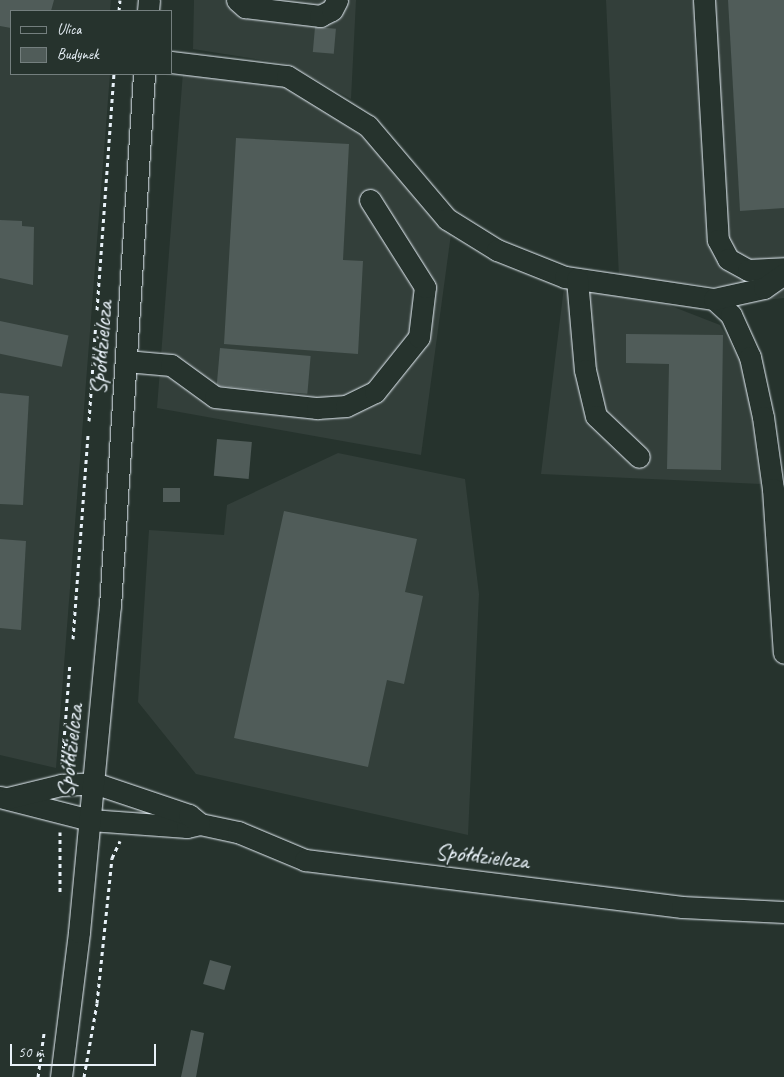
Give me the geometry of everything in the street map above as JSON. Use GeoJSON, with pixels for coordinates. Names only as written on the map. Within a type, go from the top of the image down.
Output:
{"type":"FeatureCollection","features":[{"type":"Feature","properties":{"kind":"street"},"geometry":{"type":"LineString","coordinates":[[236,0],[246,7],[320,16],[332,10],[336,0]]}},
{"type":"Feature","properties":{"kind":"street"},"geometry":{"type":"LineString","coordinates":[[704,0],[718,240],[728,259],[748,270],[784,268]]}},
{"type":"Feature","properties":{"kind":"street"},"geometry":{"type":"LineString","coordinates":[[172,62],[286,76],[368,126],[428,200],[468,235],[535,266],[577,278],[714,299],[764,288],[784,274]]}},
{"type":"Feature","properties":{"kind":"street","name":"Spółdzielcza"},"geometry":{"type":"LineString","coordinates":[[144,75],[126,361],[90,820],[187,826],[200,824],[238,832],[305,860],[682,907],[784,912]]}},
{"type":"Feature","properties":{"kind":"street"},"geometry":{"type":"LineString","coordinates":[[126,361],[171,365],[215,397],[317,408],[346,406],[375,392],[419,337],[425,286],[370,200]]}},
{"type":"Feature","properties":{"kind":"street"},"geometry":{"type":"LineString","coordinates":[[577,278],[586,370],[596,416],[639,457]]}},
{"type":"Feature","properties":{"kind":"street"},"geometry":{"type":"LineString","coordinates":[[714,299],[731,314],[743,336],[758,388],[773,490],[784,653]]}},
{"type":"Feature","properties":{"kind":"street"},"geometry":{"type":"LineString","coordinates":[[4,797],[61,785],[94,783],[189,815],[200,824]]}},
{"type":"Feature","properties":{"kind":"street"},"geometry":{"type":"LineString","coordinates":[[4,797],[90,820],[61,1077]]}},
{"type":"Feature","properties":{"kind":"path"},"geometry":{"type":"LineString","coordinates":[[97,310],[114,75]]}},
{"type":"Feature","properties":{"kind":"path"},"geometry":{"type":"LineString","coordinates":[[89,421],[96,322]]}},
{"type":"Feature","properties":{"kind":"path"},"geometry":{"type":"LineString","coordinates":[[73,639],[88,435]]}},
{"type":"Feature","properties":{"kind":"path"},"geometry":{"type":"LineString","coordinates":[[62,774],[70,663]]}},
{"type":"Feature","properties":{"kind":"path"},"geometry":{"type":"LineString","coordinates":[[64,744],[78,745]]}},
{"type":"Feature","properties":{"kind":"path"},"geometry":{"type":"LineString","coordinates":[[60,829],[63,856],[60,901]]}},
{"type":"Feature","properties":{"kind":"path"},"geometry":{"type":"LineString","coordinates":[[84,1077],[97,1003],[112,858],[124,838]]}},
{"type":"Feature","properties":{"kind":"path"},"geometry":{"type":"LineString","coordinates":[[38,1077],[46,1023]]}},
{"type":"Feature","properties":{"kind":"shaded area"},"geometry":{"type":"Polygon","coordinates":[[[0,0],[111,0],[110,10],[10,10],[10,75],[110,75],[56,768],[0,755],[0,0]]]}},
{"type":"Feature","properties":{"kind":"shaded area"},"geometry":{"type":"Polygon","coordinates":[[[194,0],[356,0],[351,99],[287,64],[193,49],[194,0]]]}},
{"type":"Feature","properties":{"kind":"shaded area"},"geometry":{"type":"Polygon","coordinates":[[[606,0],[784,0],[784,298],[734,303],[721,287],[619,277],[606,0]]]}},
{"type":"Feature","properties":{"kind":"shaded area"},"geometry":{"type":"Polygon","coordinates":[[[183,72],[291,88],[363,137],[451,234],[421,455],[157,408],[183,72]]]}},
{"type":"Feature","properties":{"kind":"shaded area"},"geometry":{"type":"Polygon","coordinates":[[[564,287],[666,304],[720,325],[746,371],[761,484],[541,474],[564,287]]]}},
{"type":"Feature","properties":{"kind":"shaded area"},"geometry":{"type":"Polygon","coordinates":[[[338,453],[465,479],[479,594],[468,835],[196,774],[138,702],[149,530],[224,535],[227,505],[338,453]]]}},
{"type":"Feature","properties":{"kind":"building"},"geometry":{"type":"Polygon","coordinates":[[[0,0],[54,0],[51,10],[10,10],[10,28],[0,26],[0,0]]]}},
{"type":"Feature","properties":{"kind":"building"},"geometry":{"type":"Polygon","coordinates":[[[728,0],[784,0],[784,208],[740,211],[728,0]]]}},
{"type":"Feature","properties":{"kind":"building"},"geometry":{"type":"Polygon","coordinates":[[[315,27],[336,29],[334,54],[313,52],[315,27]]]}},
{"type":"Feature","properties":{"kind":"building"},"geometry":{"type":"Polygon","coordinates":[[[236,138],[349,144],[343,260],[363,261],[358,354],[224,344],[236,138]]]}},
{"type":"Feature","properties":{"kind":"building"},"geometry":{"type":"Polygon","coordinates":[[[0,220],[22,221],[22,226],[34,227],[33,285],[0,278],[0,220]]]}},
{"type":"Feature","properties":{"kind":"building"},"geometry":{"type":"Polygon","coordinates":[[[0,321],[68,336],[62,367],[0,354],[0,321]]]}},
{"type":"Feature","properties":{"kind":"building"},"geometry":{"type":"Polygon","coordinates":[[[626,334],[723,335],[721,470],[667,469],[669,364],[626,363],[626,334]]]}},
{"type":"Feature","properties":{"kind":"building"},"geometry":{"type":"Polygon","coordinates":[[[220,348],[311,356],[307,394],[217,386],[220,348]]]}},
{"type":"Feature","properties":{"kind":"building"},"geometry":{"type":"Polygon","coordinates":[[[0,393],[29,396],[23,505],[0,504],[0,393]]]}},
{"type":"Feature","properties":{"kind":"building"},"geometry":{"type":"Polygon","coordinates":[[[217,439],[252,442],[249,479],[214,476],[217,439]]]}},
{"type":"Feature","properties":{"kind":"building"},"geometry":{"type":"Polygon","coordinates":[[[163,488],[180,488],[180,502],[163,502],[163,488]]]}},
{"type":"Feature","properties":{"kind":"building"},"geometry":{"type":"Polygon","coordinates":[[[284,511],[417,539],[405,592],[423,596],[404,684],[387,680],[368,767],[234,738],[284,511]]]}},
{"type":"Feature","properties":{"kind":"building"},"geometry":{"type":"Polygon","coordinates":[[[0,539],[26,541],[21,630],[0,628],[0,539]]]}},
{"type":"Feature","properties":{"kind":"building"},"geometry":{"type":"Polygon","coordinates":[[[210,960],[231,966],[224,990],[203,984],[210,960]]]}},
{"type":"Feature","properties":{"kind":"building"},"geometry":{"type":"Polygon","coordinates":[[[191,1030],[204,1033],[196,1077],[181,1077],[191,1030]]]}}]}
